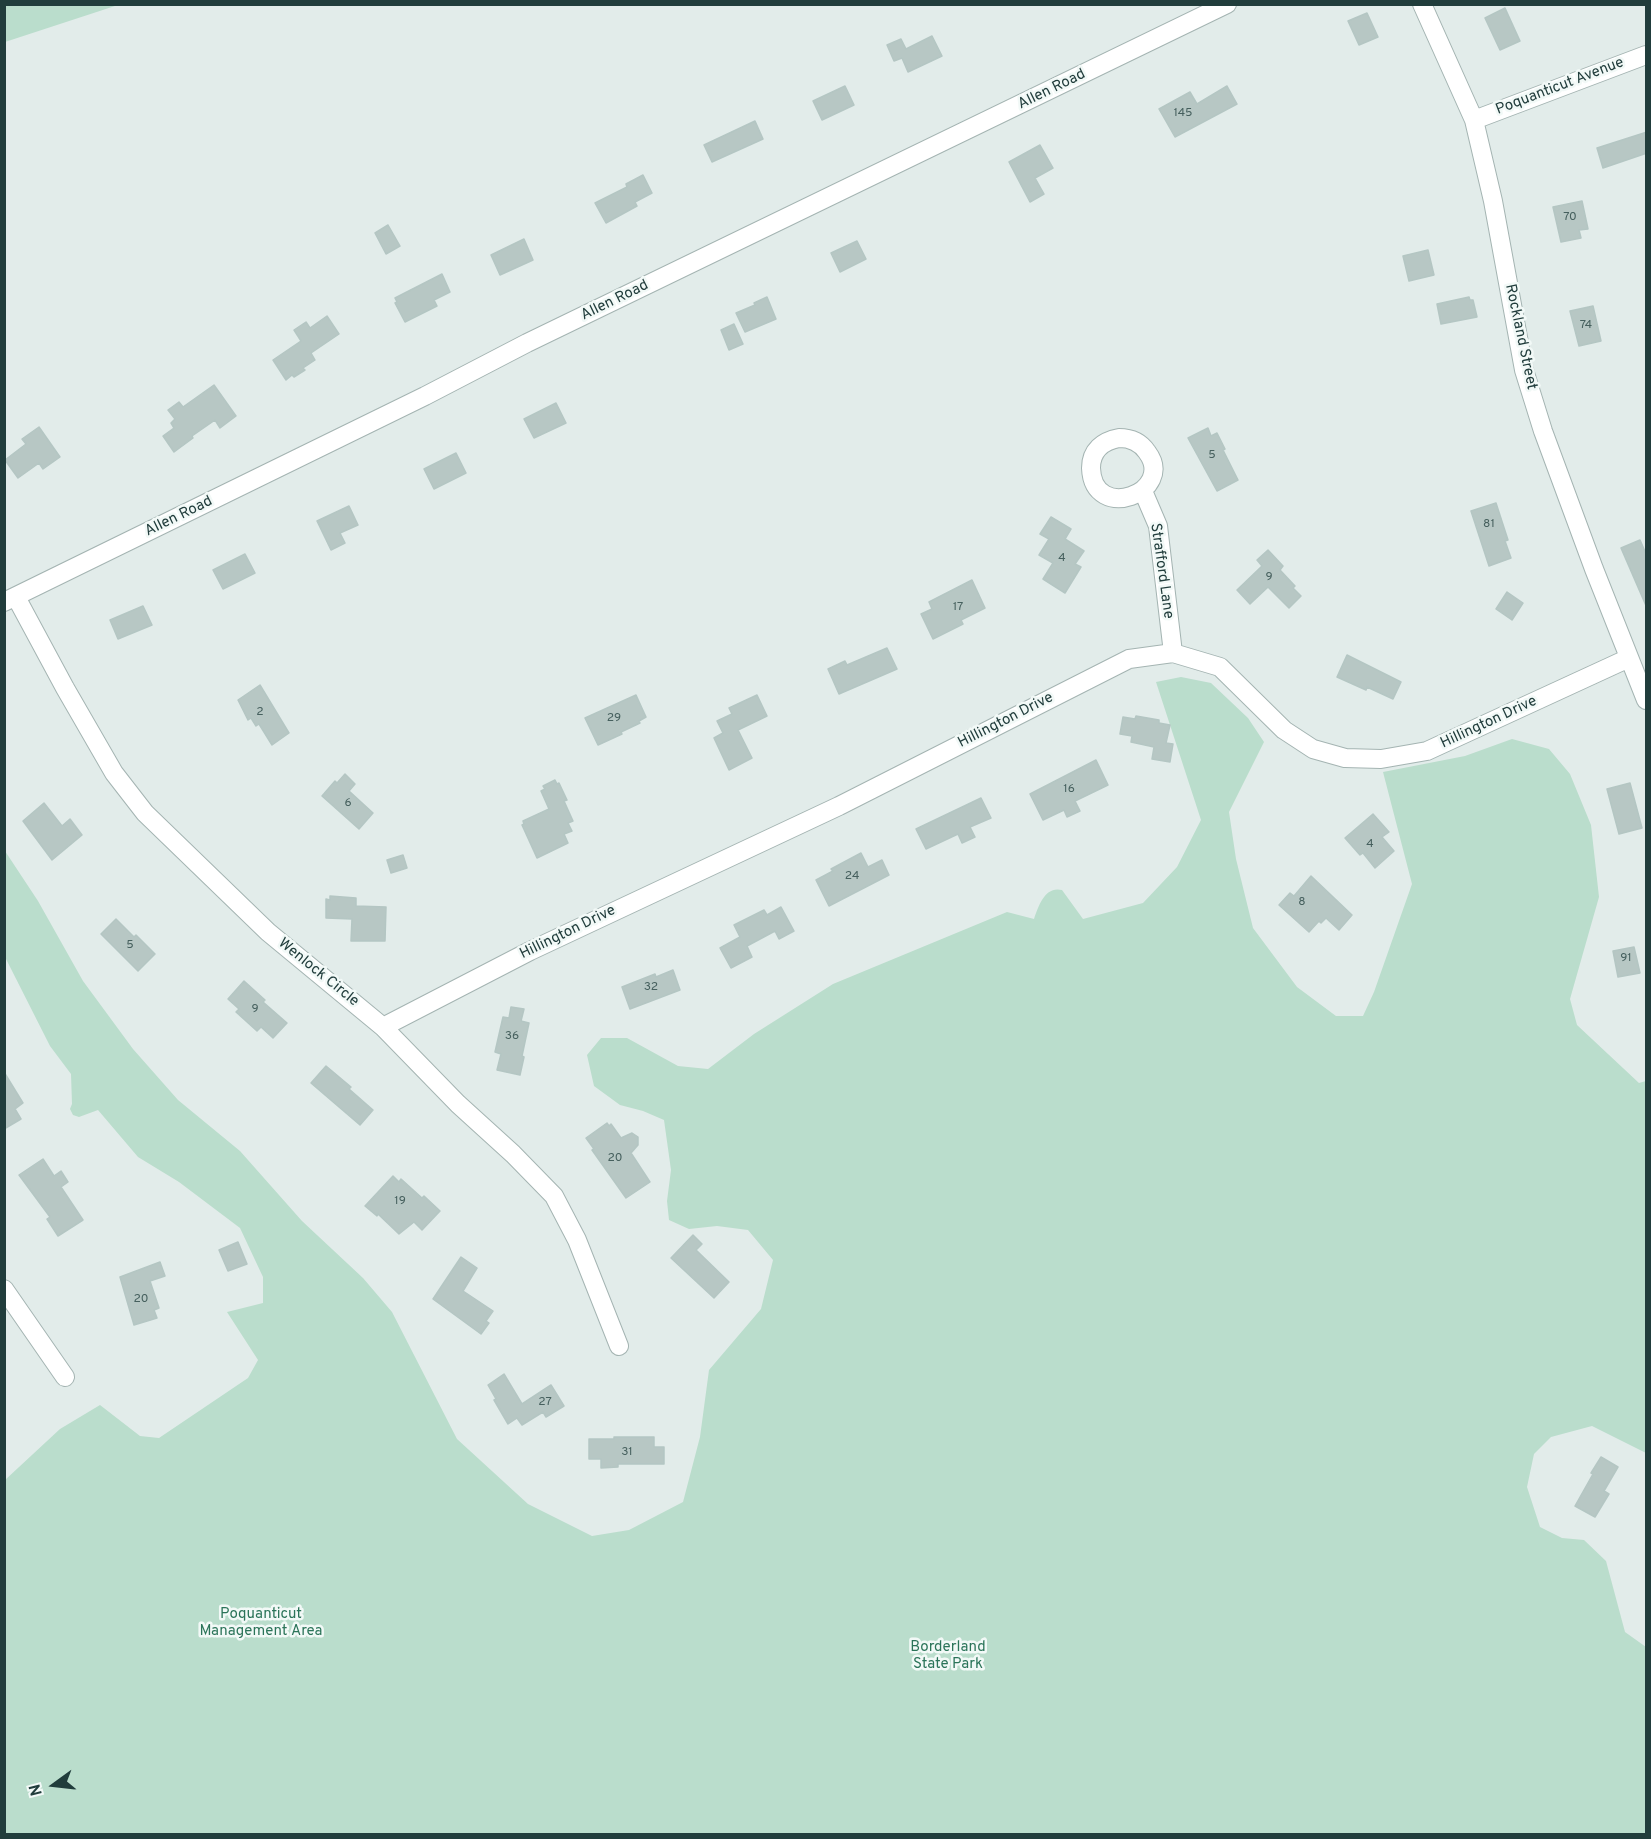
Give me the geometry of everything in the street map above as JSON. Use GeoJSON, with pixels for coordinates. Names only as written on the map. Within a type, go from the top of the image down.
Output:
{"type":"FeatureCollection","features":[{"type":"Feature","properties":{"kind":"street","name":"Allen Road"},"geometry":{"type":"LineString","coordinates":[[10,599],[425,396],[538,338],[1227,4]]}},
{"type":"Feature","properties":{"kind":"street","name":"Rockland Street"},"geometry":{"type":"LineString","coordinates":[[1422,4],[1474,120],[1493,201],[1524,370],[1543,431],[1647,700]]}},
{"type":"Feature","properties":{"kind":"street","name":"Poquanticut Avenue"},"geometry":{"type":"LineString","coordinates":[[1474,120],[1647,55]]}},
{"type":"Feature","properties":{"kind":"street","name":"Strafford Lane"},"geometry":{"type":"LineString","coordinates":[[1143,491],[1158,526],[1173,653]]}},
{"type":"Feature","properties":{"kind":"street","name":"Wenlock Circle"},"geometry":{"type":"LineString","coordinates":[[10,599],[114,773],[145,813],[268,932],[383,1027],[458,1104],[513,1154],[554,1196],[577,1240],[620,1346]]}},
{"type":"Feature","properties":{"kind":"street","name":"Hillington Drive"},"geometry":{"type":"LineString","coordinates":[[383,1027],[530,951],[839,806],[1130,659],[1173,653],[1220,667],[1284,729],[1314,749],[1346,758],[1382,759],[1427,751],[1629,658]]}},
{"type":"Feature","properties":{"kind":"street"},"geometry":{"type":"LineString","coordinates":[[4,1289],[65,1377]]}},
{"type":"Feature","properties":{"kind":"green space"},"geometry":{"type":"Polygon","coordinates":[[[5,4],[118,4],[118,5],[5,42],[5,4]]]}},
{"type":"Feature","properties":{"kind":"green space"},"geometry":{"type":"Polygon","coordinates":[[[1181,677],[1211,683],[1248,718],[1264,742],[1229,812],[1236,859],[1253,928],[1297,987],[1336,1016],[1363,1016],[1374,992],[1412,884],[1383,772],[1465,756],[1512,739],[1549,749],[1570,774],[1591,825],[1599,897],[1570,999],[1577,1025],[1639,1083],[1646,1081],[1646,1453],[1592,1426],[1551,1437],[1534,1454],[1527,1487],[1540,1527],[1562,1538],[1584,1540],[1606,1561],[1625,1632],[1646,1647],[1646,1834],[5,1834],[5,1480],[60,1429],[100,1405],[140,1436],[159,1438],[248,1378],[258,1360],[227,1312],[263,1303],[263,1277],[240,1228],[179,1182],[138,1157],[98,1110],[79,1117],[73,1115],[70,1109],[72,1104],[71,1074],[50,1046],[5,957],[5,851],[38,901],[83,981],[133,1049],[178,1100],[240,1151],[302,1221],[363,1278],[392,1312],[457,1439],[528,1504],[592,1536],[629,1530],[683,1502],[700,1437],[709,1370],[761,1309],[773,1260],[748,1230],[717,1226],[689,1229],[669,1220],[667,1201],[671,1170],[664,1120],[620,1105],[594,1086],[587,1055],[601,1038],[627,1038],[678,1066],[708,1069],[754,1034],[833,984],[1007,912],[1034,919],[1044,898],[1051,891],[1062,890],[1083,919],[1143,903],[1177,867],[1201,820],[1156,682],[1181,677]]]}},
{"type":"Feature","properties":{"kind":"building"},"geometry":{"type":"Polygon","coordinates":[[[1505,8],[1520,41],[1500,50],[1485,18],[1505,8]]]}},
{"type":"Feature","properties":{"kind":"building"},"geometry":{"type":"Polygon","coordinates":[[[1367,13],[1378,37],[1359,45],[1348,21],[1367,13]]]}},
{"type":"Feature","properties":{"kind":"building"},"geometry":{"type":"Polygon","coordinates":[[[932,36],[942,56],[908,72],[902,58],[894,61],[887,45],[901,39],[906,49],[932,36]]]}},
{"type":"Feature","properties":{"kind":"building"},"geometry":{"type":"Polygon","coordinates":[[[845,86],[854,105],[822,120],[813,101],[845,86]]]}},
{"type":"Feature","properties":{"kind":"building"},"geometry":{"type":"Polygon","coordinates":[[[1227,86],[1237,104],[1175,137],[1159,109],[1190,92],[1197,104],[1227,86]]]}},
{"type":"Feature","properties":{"kind":"building"},"geometry":{"type":"Polygon","coordinates":[[[755,121],[763,139],[712,162],[704,145],[755,121]]]}},
{"type":"Feature","properties":{"kind":"building"},"geometry":{"type":"Polygon","coordinates":[[[1647,132],[1647,153],[1603,168],[1597,148],[1647,132]]]}},
{"type":"Feature","properties":{"kind":"building"},"geometry":{"type":"Polygon","coordinates":[[[1040,145],[1053,168],[1035,178],[1044,194],[1030,202],[1009,162],[1040,145]]]}},
{"type":"Feature","properties":{"kind":"building"},"geometry":{"type":"Polygon","coordinates":[[[643,175],[652,193],[635,202],[637,206],[606,223],[595,203],[627,187],[626,184],[643,175]]]}},
{"type":"Feature","properties":{"kind":"building"},"geometry":{"type":"Polygon","coordinates":[[[1582,201],[1588,229],[1579,230],[1581,238],[1561,242],[1553,207],[1582,201]]]}},
{"type":"Feature","properties":{"kind":"building"},"geometry":{"type":"Polygon","coordinates":[[[388,225],[400,246],[386,254],[375,233],[388,225]]]}},
{"type":"Feature","properties":{"kind":"building"},"geometry":{"type":"Polygon","coordinates":[[[524,239],[533,260],[500,275],[491,255],[524,239]]]}},
{"type":"Feature","properties":{"kind":"building"},"geometry":{"type":"Polygon","coordinates":[[[857,241],[866,259],[840,272],[831,253],[857,241]]]}},
{"type":"Feature","properties":{"kind":"building"},"geometry":{"type":"Polygon","coordinates":[[[1428,250],[1434,275],[1409,281],[1403,256],[1428,250]]]}},
{"type":"Feature","properties":{"kind":"building"},"geometry":{"type":"Polygon","coordinates":[[[442,274],[450,292],[434,300],[437,306],[405,322],[395,303],[397,302],[395,298],[442,274]]]}},
{"type":"Feature","properties":{"kind":"building"},"geometry":{"type":"Polygon","coordinates":[[[767,297],[776,319],[745,332],[736,313],[767,297]]]}},
{"type":"Feature","properties":{"kind":"building"},"geometry":{"type":"Polygon","coordinates":[[[1469,297],[1473,300],[1477,317],[1441,324],[1437,304],[1469,297]]]}},
{"type":"Feature","properties":{"kind":"building"},"geometry":{"type":"Polygon","coordinates":[[[1593,306],[1601,341],[1579,346],[1570,311],[1593,306]]]}},
{"type":"Feature","properties":{"kind":"building"},"geometry":{"type":"Polygon","coordinates":[[[327,316],[339,334],[311,353],[315,360],[303,368],[305,370],[286,380],[273,360],[301,341],[294,330],[306,322],[310,328],[327,316]]]}},
{"type":"Feature","properties":{"kind":"building"},"geometry":{"type":"Polygon","coordinates":[[[734,324],[743,344],[729,350],[721,330],[734,324]]]}},
{"type":"Feature","properties":{"kind":"building"},"geometry":{"type":"Polygon","coordinates":[[[214,385],[236,416],[220,428],[215,420],[174,452],[163,436],[174,428],[171,423],[175,419],[168,410],[179,402],[183,407],[214,385]]]}},
{"type":"Feature","properties":{"kind":"building"},"geometry":{"type":"Polygon","coordinates":[[[556,403],[566,423],[534,438],[524,419],[556,403]]]}},
{"type":"Feature","properties":{"kind":"building"},"geometry":{"type":"Polygon","coordinates":[[[39,427],[60,457],[43,469],[39,463],[18,478],[5,460],[26,444],[22,439],[39,427]]]}},
{"type":"Feature","properties":{"kind":"building"},"geometry":{"type":"Polygon","coordinates":[[[1208,428],[1211,436],[1217,433],[1238,480],[1217,491],[1188,438],[1208,428]]]}},
{"type":"Feature","properties":{"kind":"building"},"geometry":{"type":"Polygon","coordinates":[[[456,453],[466,473],[434,489],[424,469],[456,453]]]}},
{"type":"Feature","properties":{"kind":"building"},"geometry":{"type":"Polygon","coordinates":[[[1496,503],[1508,540],[1505,541],[1511,558],[1489,566],[1471,511],[1496,503]]]}},
{"type":"Feature","properties":{"kind":"building"},"geometry":{"type":"Polygon","coordinates":[[[349,506],[358,525],[340,533],[345,543],[331,550],[317,521],[349,506]]]}},
{"type":"Feature","properties":{"kind":"building"},"geometry":{"type":"Polygon","coordinates":[[[1051,517],[1071,529],[1065,539],[1084,551],[1075,564],[1081,567],[1065,593],[1043,579],[1053,563],[1039,555],[1049,539],[1040,534],[1051,517]]]}},
{"type":"Feature","properties":{"kind":"building"},"geometry":{"type":"Polygon","coordinates":[[[1640,540],[1647,556],[1647,608],[1621,548],[1640,540]]]}},
{"type":"Feature","properties":{"kind":"building"},"geometry":{"type":"Polygon","coordinates":[[[1268,550],[1283,566],[1280,570],[1301,596],[1289,608],[1268,587],[1250,604],[1237,590],[1262,566],[1257,560],[1268,550]]]}},
{"type":"Feature","properties":{"kind":"building"},"geometry":{"type":"Polygon","coordinates":[[[245,554],[255,573],[223,589],[213,570],[245,554]]]}},
{"type":"Feature","properties":{"kind":"building"},"geometry":{"type":"Polygon","coordinates":[[[972,580],[985,608],[961,620],[963,624],[933,639],[921,614],[932,609],[929,602],[972,580]]]}},
{"type":"Feature","properties":{"kind":"building"},"geometry":{"type":"Polygon","coordinates":[[[1507,592],[1523,603],[1512,620],[1496,609],[1507,592]]]}},
{"type":"Feature","properties":{"kind":"building"},"geometry":{"type":"Polygon","coordinates":[[[143,606],[152,625],[118,639],[110,620],[143,606]]]}},
{"type":"Feature","properties":{"kind":"building"},"geometry":{"type":"Polygon","coordinates":[[[887,648],[897,669],[839,694],[828,669],[845,661],[847,665],[887,648]]]}},
{"type":"Feature","properties":{"kind":"building"},"geometry":{"type":"Polygon","coordinates":[[[1347,655],[1401,682],[1393,699],[1337,677],[1347,655]]]}},
{"type":"Feature","properties":{"kind":"building"},"geometry":{"type":"Polygon","coordinates":[[[260,685],[289,733],[272,745],[259,724],[256,726],[251,718],[248,720],[238,700],[260,685]]]}},
{"type":"Feature","properties":{"kind":"building"},"geometry":{"type":"Polygon","coordinates":[[[636,695],[646,717],[639,721],[640,723],[621,732],[622,734],[598,745],[585,718],[636,695]]]}},
{"type":"Feature","properties":{"kind":"building"},"geometry":{"type":"Polygon","coordinates":[[[757,695],[767,716],[738,730],[752,758],[729,770],[714,738],[723,733],[717,721],[732,714],[729,708],[757,695]]]}},
{"type":"Feature","properties":{"kind":"building"},"geometry":{"type":"Polygon","coordinates":[[[1136,716],[1159,720],[1159,723],[1170,725],[1166,743],[1173,744],[1170,762],[1152,759],[1154,747],[1131,742],[1132,736],[1120,734],[1123,717],[1135,719],[1136,716]]]}},
{"type":"Feature","properties":{"kind":"building"},"geometry":{"type":"Polygon","coordinates":[[[1096,760],[1108,785],[1075,801],[1080,811],[1067,817],[1064,810],[1043,820],[1030,794],[1096,760]]]}},
{"type":"Feature","properties":{"kind":"building"},"geometry":{"type":"Polygon","coordinates":[[[345,774],[355,784],[349,791],[373,813],[359,829],[322,796],[335,781],[337,783],[345,774]]]}},
{"type":"Feature","properties":{"kind":"building"},"geometry":{"type":"Polygon","coordinates":[[[555,780],[557,784],[559,783],[567,800],[564,801],[573,821],[568,823],[572,831],[564,834],[568,843],[537,858],[522,825],[523,821],[549,809],[541,791],[545,789],[543,786],[555,780]]]}},
{"type":"Feature","properties":{"kind":"building"},"geometry":{"type":"Polygon","coordinates":[[[1630,783],[1642,828],[1619,834],[1607,789],[1630,783]]]}},
{"type":"Feature","properties":{"kind":"building"},"geometry":{"type":"Polygon","coordinates":[[[981,798],[991,818],[970,827],[975,837],[962,843],[958,834],[926,849],[916,829],[981,798]]]}},
{"type":"Feature","properties":{"kind":"building"},"geometry":{"type":"Polygon","coordinates":[[[44,803],[62,826],[70,819],[82,835],[52,860],[23,821],[44,803]]]}},
{"type":"Feature","properties":{"kind":"building"},"geometry":{"type":"Polygon","coordinates":[[[1373,814],[1389,832],[1382,837],[1394,851],[1375,868],[1363,853],[1360,855],[1345,838],[1373,814]]]}},
{"type":"Feature","properties":{"kind":"building"},"geometry":{"type":"Polygon","coordinates":[[[861,853],[868,867],[882,860],[889,875],[829,906],[816,880],[861,853]]]}},
{"type":"Feature","properties":{"kind":"building"},"geometry":{"type":"Polygon","coordinates":[[[403,855],[407,868],[391,873],[387,860],[403,855]]]}},
{"type":"Feature","properties":{"kind":"building"},"geometry":{"type":"Polygon","coordinates":[[[1311,876],[1352,915],[1339,930],[1326,918],[1321,923],[1319,921],[1309,932],[1279,905],[1290,893],[1294,896],[1311,876]]]}},
{"type":"Feature","properties":{"kind":"building"},"geometry":{"type":"Polygon","coordinates":[[[330,896],[356,898],[356,906],[386,907],[385,941],[351,941],[352,919],[326,918],[326,899],[330,900],[330,896]]]}},
{"type":"Feature","properties":{"kind":"building"},"geometry":{"type":"Polygon","coordinates":[[[781,907],[794,931],[779,939],[775,931],[747,946],[752,957],[731,968],[720,948],[740,937],[734,925],[764,910],[767,915],[781,907]]]}},
{"type":"Feature","properties":{"kind":"building"},"geometry":{"type":"Polygon","coordinates":[[[116,919],[155,954],[138,971],[101,934],[116,919]]]}},
{"type":"Feature","properties":{"kind":"building"},"geometry":{"type":"Polygon","coordinates":[[[1634,947],[1640,973],[1618,977],[1613,951],[1634,947]]]}},
{"type":"Feature","properties":{"kind":"building"},"geometry":{"type":"Polygon","coordinates":[[[673,970],[680,990],[630,1009],[622,987],[655,974],[656,977],[673,970]]]}},
{"type":"Feature","properties":{"kind":"building"},"geometry":{"type":"Polygon","coordinates":[[[244,981],[287,1023],[273,1038],[261,1027],[257,1031],[236,1012],[239,1009],[228,999],[244,981]]]}},
{"type":"Feature","properties":{"kind":"building"},"geometry":{"type":"Polygon","coordinates":[[[511,1007],[524,1009],[521,1021],[529,1023],[520,1075],[497,1070],[501,1054],[495,1052],[503,1017],[509,1018],[511,1007]]]}},
{"type":"Feature","properties":{"kind":"building"},"geometry":{"type":"Polygon","coordinates":[[[326,1066],[373,1110],[360,1125],[311,1083],[326,1066]]]}},
{"type":"Feature","properties":{"kind":"building"},"geometry":{"type":"Polygon","coordinates":[[[4,1072],[23,1103],[15,1109],[21,1119],[4,1129],[4,1072]]]}},
{"type":"Feature","properties":{"kind":"building"},"geometry":{"type":"Polygon","coordinates":[[[607,1123],[609,1126],[611,1124],[621,1138],[632,1133],[638,1137],[638,1145],[631,1153],[650,1182],[626,1198],[586,1138],[607,1123]]]}},
{"type":"Feature","properties":{"kind":"building"},"geometry":{"type":"Polygon","coordinates":[[[43,1159],[54,1176],[61,1171],[68,1182],[61,1187],[83,1220],[58,1236],[47,1219],[50,1217],[19,1175],[43,1159]]]}},
{"type":"Feature","properties":{"kind":"building"},"geometry":{"type":"Polygon","coordinates":[[[393,1176],[399,1182],[401,1179],[422,1198],[424,1196],[440,1211],[422,1230],[414,1222],[399,1234],[378,1214],[377,1216],[365,1206],[393,1176]]]}},
{"type":"Feature","properties":{"kind":"building"},"geometry":{"type":"Polygon","coordinates":[[[693,1235],[702,1244],[696,1250],[729,1282],[714,1298],[671,1258],[693,1235]]]}},
{"type":"Feature","properties":{"kind":"building"},"geometry":{"type":"Polygon","coordinates":[[[238,1242],[247,1264],[228,1271],[219,1250],[238,1242]]]}},
{"type":"Feature","properties":{"kind":"building"},"geometry":{"type":"Polygon","coordinates":[[[461,1257],[477,1268],[463,1291],[493,1311],[486,1321],[489,1323],[481,1334],[433,1299],[461,1257]]]}},
{"type":"Feature","properties":{"kind":"building"},"geometry":{"type":"Polygon","coordinates":[[[160,1262],[165,1276],[150,1281],[159,1308],[154,1310],[157,1318],[134,1325],[120,1277],[160,1262]]]}},
{"type":"Feature","properties":{"kind":"building"},"geometry":{"type":"Polygon","coordinates":[[[504,1374],[522,1404],[551,1385],[564,1406],[546,1417],[543,1412],[522,1425],[517,1418],[508,1424],[488,1385],[504,1374]]]}},
{"type":"Feature","properties":{"kind":"building"},"geometry":{"type":"Polygon","coordinates":[[[614,1437],[654,1437],[654,1447],[664,1447],[664,1464],[618,1464],[618,1467],[601,1468],[601,1459],[589,1459],[589,1439],[614,1439],[614,1437]]]}},
{"type":"Feature","properties":{"kind":"building"},"geometry":{"type":"Polygon","coordinates":[[[1601,1457],[1618,1467],[1604,1491],[1609,1494],[1595,1517],[1575,1506],[1601,1457]]]}},
{"type":"Feature","properties":{"kind":"park label","name":"Poquanticut Management Area"},"geometry":{"type":"Point","coordinates":[261,1624]}},
{"type":"Feature","properties":{"kind":"park label","name":"Borderland State Park"},"geometry":{"type":"Point","coordinates":[948,1656]}}]}
